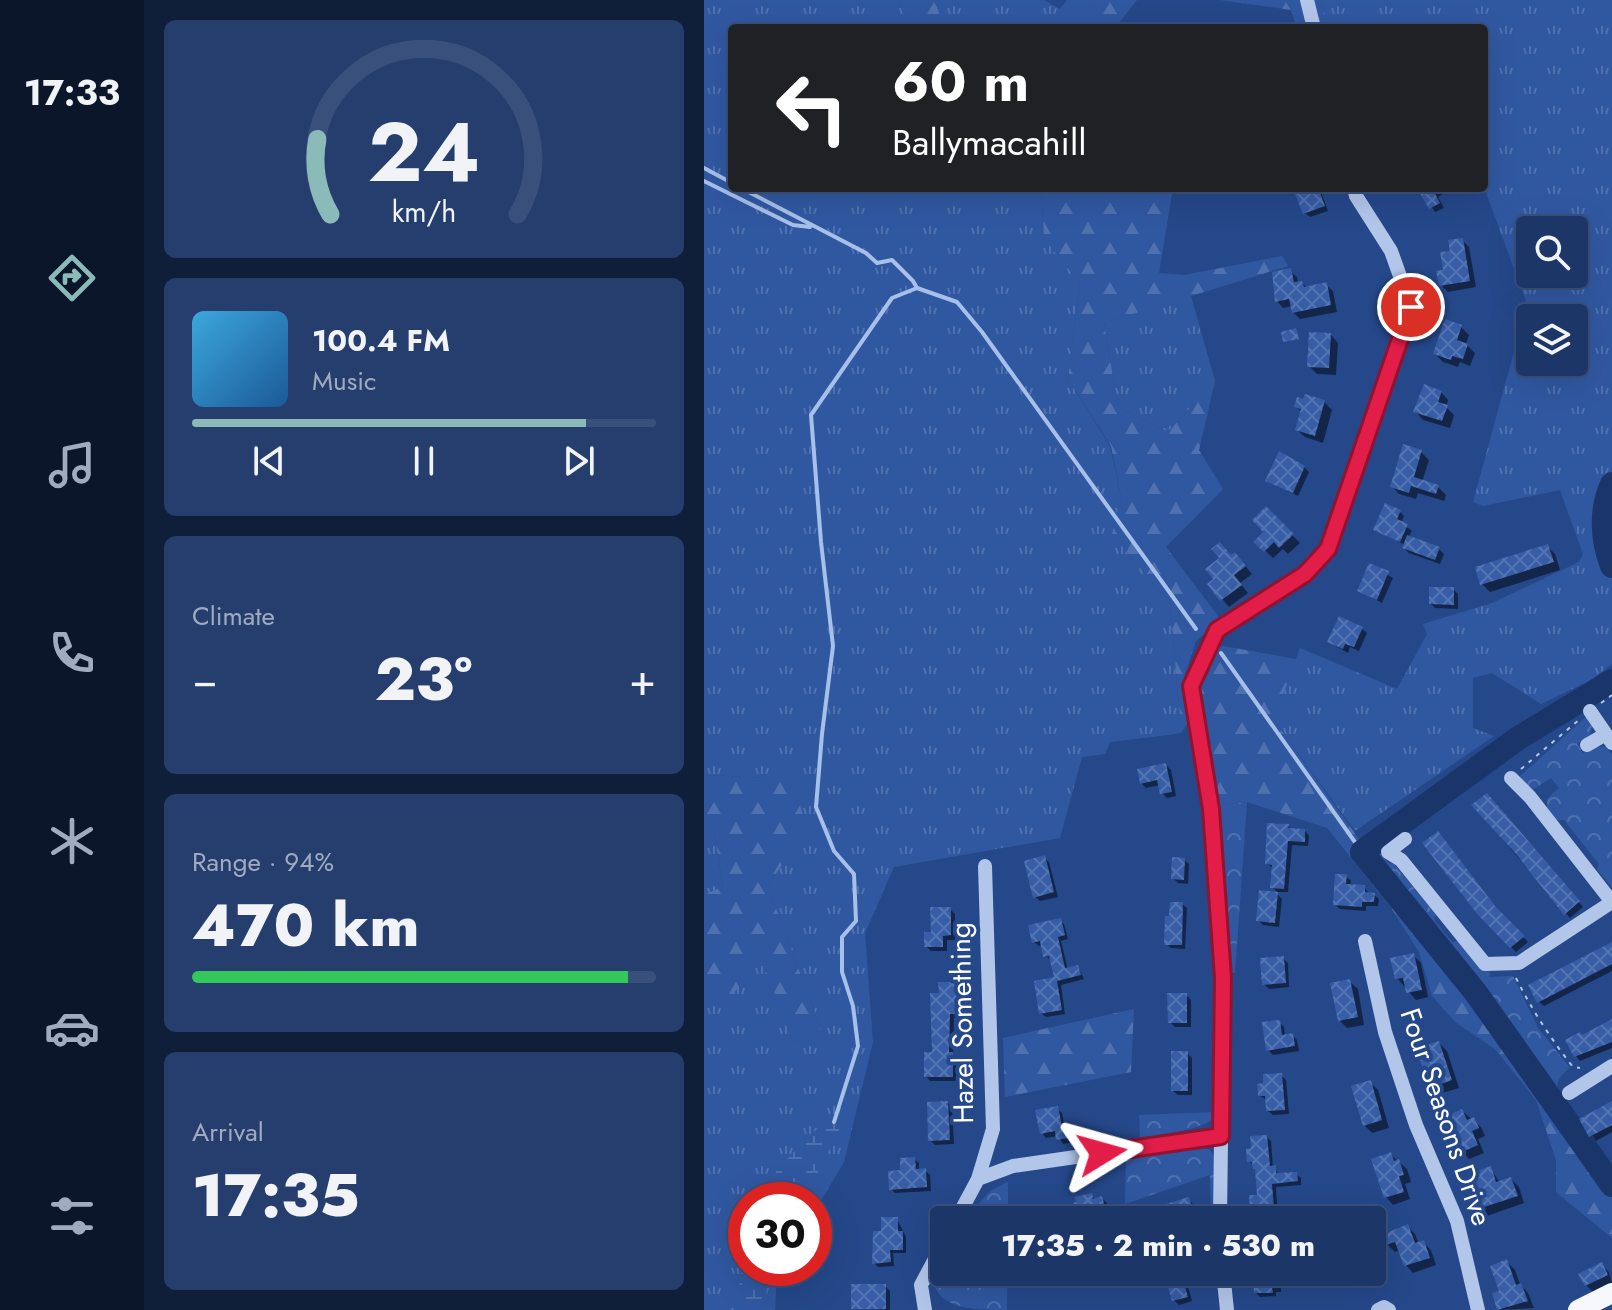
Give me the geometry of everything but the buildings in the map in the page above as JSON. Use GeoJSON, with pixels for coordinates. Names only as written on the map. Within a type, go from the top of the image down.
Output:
{"type":"FeatureCollection","features":[{"type":"Feature","properties":{"kind":"main road"},"geometry":{"type":"LineString","coordinates":[[1578,1310],[1612,1293]]}},
{"type":"Feature","properties":{"kind":"street"},"geometry":{"type":"LineString","coordinates":[[1307,0],[1313,24]]}},
{"type":"Feature","properties":{"kind":"street"},"geometry":{"type":"LineString","coordinates":[[1220,1206],[1223,978],[1211,809],[1191,686],[1217,630],[1305,574],[1328,549],[1411,307],[1391,251],[1355,192]]}},
{"type":"Feature","properties":{"kind":"street"},"geometry":{"type":"LineString","coordinates":[[1587,745],[1609,738],[1590,711]]}},
{"type":"Feature","properties":{"kind":"street"},"geometry":{"type":"LineString","coordinates":[[1405,839],[1388,852],[1401,860],[1485,964],[1519,963],[1612,902],[1536,793],[1511,778]]}},
{"type":"Feature","properties":{"kind":"street","name":"Hazel Something"},"geometry":{"type":"LineString","coordinates":[[964,1206],[978,1179],[993,1129],[985,866]]}},
{"type":"Feature","properties":{"kind":"street","name":"Four Seasons Drive"},"geometry":{"type":"LineString","coordinates":[[1365,941],[1385,1032],[1416,1125],[1457,1221],[1478,1310]]}},
{"type":"Feature","properties":{"kind":"street"},"geometry":{"type":"LineString","coordinates":[[1569,1093],[1607,1069]]}},
{"type":"Feature","properties":{"kind":"street"},"geometry":{"type":"LineString","coordinates":[[978,1179],[1013,1166],[1221,1136]]}},
{"type":"Feature","properties":{"kind":"street"},"geometry":{"type":"LineString","coordinates":[[925,1310],[921,1285],[930,1268]]}},
{"type":"Feature","properties":{"kind":"street"},"geometry":{"type":"LineString","coordinates":[[1224,1286],[1227,1310]]}},
{"type":"Feature","properties":{"kind":"street"},"geometry":{"type":"LineString","coordinates":[[1378,1310],[1384,1307],[1389,1310]]}},
{"type":"Feature","properties":{"kind":"path"},"geometry":{"type":"LineString","coordinates":[[1511,778],[1612,695]]}},
{"type":"Feature","properties":{"kind":"path"},"geometry":{"type":"LineString","coordinates":[[1519,963],[1513,973],[1533,1011],[1573,1067],[1607,1069]]}},
{"type":"Feature","properties":{"kind":"green space"},"geometry":{"type":"Polygon","coordinates":[[[704,0],[898,0],[903,13],[913,24],[728,24],[728,192],[1041,192],[1044,238],[1080,283],[1068,379],[1110,446],[1121,497],[1112,534],[1170,604],[1180,718],[1168,735],[1110,742],[1105,754],[1082,757],[1060,838],[894,867],[865,933],[873,1042],[844,1162],[832,1182],[728,1182],[728,1286],[776,1286],[775,1310],[704,1310],[704,984],[723,1006],[761,957],[794,1044],[821,1029],[768,887],[807,825],[789,779],[704,775],[704,0]]]}},
{"type":"Feature","properties":{"kind":"green space"},"geometry":{"type":"Polygon","coordinates":[[[898,0],[935,0],[939,13],[949,24],[913,24],[903,13],[898,0]]]}},
{"type":"Feature","properties":{"kind":"green space"},"geometry":{"type":"Polygon","coordinates":[[[935,0],[1044,0],[1060,9],[1067,0],[1095,0],[1083,24],[949,24],[939,13],[935,0]]]}},
{"type":"Feature","properties":{"kind":"green space"},"geometry":{"type":"Polygon","coordinates":[[[1095,0],[1137,0],[1118,24],[1083,22],[1095,0]]]}},
{"type":"Feature","properties":{"kind":"green space"},"geometry":{"type":"Polygon","coordinates":[[[1220,0],[1321,0],[1328,24],[1296,24],[1291,10],[1220,0]]]}},
{"type":"Feature","properties":{"kind":"green space"},"geometry":{"type":"Polygon","coordinates":[[[1321,0],[1612,0],[1612,664],[1591,680],[1541,704],[1492,673],[1473,678],[1473,728],[1494,736],[1355,831],[1273,719],[1300,648],[1397,689],[1427,634],[1423,624],[1492,603],[1579,562],[1583,554],[1560,490],[1483,506],[1473,502],[1516,344],[1516,376],[1588,376],[1588,304],[1527,304],[1521,288],[1588,288],[1588,216],[1516,216],[1516,274],[1486,192],[1488,24],[1328,24],[1321,0]]]}},
{"type":"Feature","properties":{"kind":"green space"},"geometry":{"type":"Polygon","coordinates":[[[1041,192],[1172,192],[1159,273],[1184,275],[1282,256],[1288,266],[1104,323],[1118,407],[1168,432],[1215,381],[1199,450],[1223,489],[1166,547],[1221,620],[1196,641],[1185,674],[1189,721],[1181,733],[1168,735],[1180,718],[1170,604],[1112,534],[1121,497],[1111,446],[1068,379],[1080,283],[1044,238],[1041,192]]]}},
{"type":"Feature","properties":{"kind":"green space"},"geometry":{"type":"Polygon","coordinates":[[[1191,296],[1215,381],[1168,432],[1118,407],[1104,323],[1191,296]]]}},
{"type":"Feature","properties":{"kind":"green space"},"geometry":{"type":"Polygon","coordinates":[[[1218,645],[1296,659],[1274,720],[1369,853],[1612,1174],[1612,1238],[1556,1192],[1556,1160],[1536,1100],[1495,1049],[1455,1022],[1432,996],[1419,952],[1390,906],[1327,828],[1247,802],[1220,805],[1203,731],[1199,692],[1206,660],[1218,645]]]}},
{"type":"Feature","properties":{"kind":"green space"},"geometry":{"type":"Polygon","coordinates":[[[1586,717],[1592,723],[1591,734],[1577,744],[1583,753],[1605,747],[1612,754],[1612,887],[1597,869],[1599,864],[1564,820],[1556,820],[1547,809],[1547,799],[1559,788],[1551,778],[1534,789],[1527,787],[1520,776],[1586,717]]]}},
{"type":"Feature","properties":{"kind":"green space"},"geometry":{"type":"Polygon","coordinates":[[[704,775],[790,779],[807,825],[768,887],[821,1029],[794,1044],[761,958],[723,1007],[704,984],[704,895],[723,886],[714,833],[704,833],[704,775]]]}},
{"type":"Feature","properties":{"kind":"green space"},"geometry":{"type":"Polygon","coordinates":[[[1247,802],[1235,973],[1229,972],[1222,897],[1220,805],[1247,802]]]}},
{"type":"Feature","properties":{"kind":"green space"},"geometry":{"type":"Polygon","coordinates":[[[1408,826],[1409,829],[1380,853],[1388,863],[1394,864],[1436,914],[1434,920],[1452,942],[1459,941],[1478,967],[1490,972],[1489,977],[1513,976],[1538,1028],[1570,1068],[1560,1077],[1557,1087],[1569,1107],[1565,1113],[1373,851],[1408,826]]]}},
{"type":"Feature","properties":{"kind":"green space"},"geometry":{"type":"Polygon","coordinates":[[[704,833],[714,833],[723,887],[704,895],[704,833]]]}},
{"type":"Feature","properties":{"kind":"green space"},"geometry":{"type":"Polygon","coordinates":[[[1134,1009],[1131,1072],[1005,1097],[1003,1038],[1134,1009]]]}},
{"type":"Feature","properties":{"kind":"green space"},"geometry":{"type":"Polygon","coordinates":[[[1215,1112],[1215,1117],[1200,1126],[1140,1138],[1139,1115],[1215,1112]]]}},
{"type":"Feature","properties":{"kind":"green space"},"geometry":{"type":"Polygon","coordinates":[[[826,1120],[842,1124],[813,1182],[773,1182],[777,1169],[826,1120]]]}},
{"type":"Feature","properties":{"kind":"green space"},"geometry":{"type":"Polygon","coordinates":[[[1197,1146],[1210,1150],[1215,1158],[1215,1206],[1211,1206],[1210,1175],[1125,1204],[1126,1160],[1197,1146]]]}},
{"type":"Feature","properties":{"kind":"green space"},"geometry":{"type":"Polygon","coordinates":[[[1008,1182],[1008,1206],[978,1206],[985,1197],[1008,1182]]]}},
{"type":"Feature","properties":{"kind":"green space"},"geometry":{"type":"Polygon","coordinates":[[[739,1286],[767,1286],[764,1310],[735,1310],[739,1286]]]}},
{"type":"Feature","properties":{"kind":"green space"},"geometry":{"type":"Polygon","coordinates":[[[1007,1286],[1007,1310],[964,1307],[946,1300],[935,1287],[1007,1286]]]}},
{"type":"Feature","properties":{"kind":"waterway"},"geometry":{"type":"LineString","coordinates":[[704,168],[728,181]]}},
{"type":"Feature","properties":{"kind":"waterway"},"geometry":{"type":"LineString","coordinates":[[704,181],[793,225],[810,227]]}},
{"type":"Feature","properties":{"kind":"waterway"},"geometry":{"type":"LineString","coordinates":[[749,192],[866,253],[877,263],[892,260],[917,288],[957,302],[982,332],[1196,629]]}},
{"type":"Feature","properties":{"kind":"waterway"},"geometry":{"type":"LineString","coordinates":[[834,1122],[858,1046],[853,1006],[842,972],[842,937],[856,921],[854,874],[834,851],[816,807],[833,646],[811,415],[892,298],[917,288]]}},
{"type":"Feature","properties":{"kind":"waterway"},"geometry":{"type":"LineString","coordinates":[[1612,484],[1604,525],[1612,566]]}},
{"type":"Feature","properties":{"kind":"waterway"},"geometry":{"type":"LineString","coordinates":[[1221,653],[1362,852]]}},
{"type":"Feature","properties":{"kind":"waterway"},"geometry":{"type":"LineString","coordinates":[[1612,681],[1517,739],[1362,852],[1476,993],[1612,1185]]}},
{"type":"Feature","properties":{"kind":"route"},"geometry":{"type":"LineString","coordinates":[[1102,1153],[1221,1136],[1223,978],[1211,809],[1191,686],[1217,630],[1305,574],[1328,549],[1411,307]]}}]}
